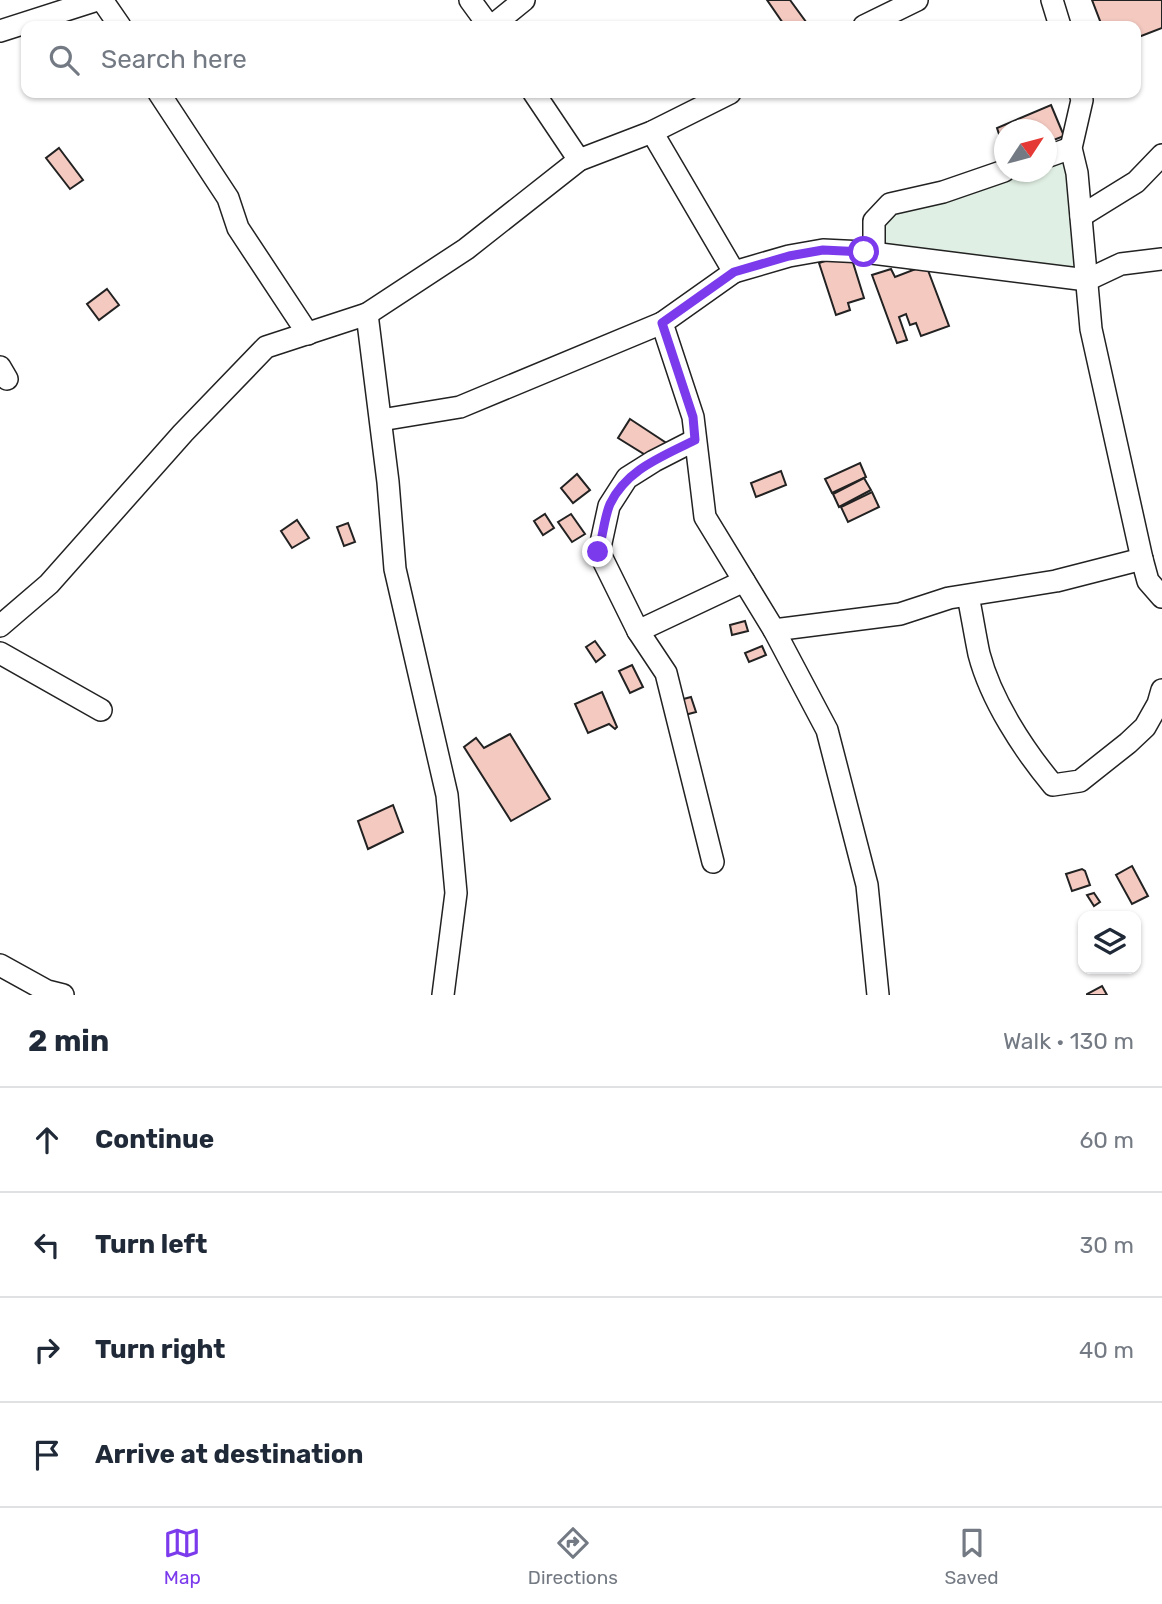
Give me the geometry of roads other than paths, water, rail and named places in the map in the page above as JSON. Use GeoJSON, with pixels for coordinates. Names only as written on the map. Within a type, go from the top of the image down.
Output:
{"type":"FeatureCollection","features":[{"type":"Feature","properties":{"kind":"street"},"geometry":{"type":"LineString","coordinates":[[32,21],[100,0],[116,21]]}},
{"type":"Feature","properties":{"kind":"street"},"geometry":{"type":"LineString","coordinates":[[470,0],[486,21]]}},
{"type":"Feature","properties":{"kind":"street"},"geometry":{"type":"LineString","coordinates":[[497,21],[524,0]]}},
{"type":"Feature","properties":{"kind":"street"},"geometry":{"type":"LineString","coordinates":[[874,21],[917,0]]}},
{"type":"Feature","properties":{"kind":"street"},"geometry":{"type":"LineString","coordinates":[[1052,0],[1058,21]]}},
{"type":"Feature","properties":{"kind":"street"},"geometry":{"type":"LineString","coordinates":[[0,31],[21,24]]}},
{"type":"Feature","properties":{"kind":"street"},"geometry":{"type":"LineString","coordinates":[[162,98],[228,198],[237,228],[308,334]]}},
{"type":"Feature","properties":{"kind":"street"},"geometry":{"type":"LineString","coordinates":[[537,98],[579,160]]}},
{"type":"Feature","properties":{"kind":"street"},"geometry":{"type":"LineString","coordinates":[[0,626],[49,584],[183,433],[266,347],[367,314],[466,249],[579,160],[652,132],[720,98]]}},
{"type":"Feature","properties":{"kind":"street"},"geometry":{"type":"LineString","coordinates":[[1081,98],[1072,148],[1077,173],[1091,329],[1142,559],[1148,581],[1162,597]]}},
{"type":"Feature","properties":{"kind":"street"},"geometry":{"type":"LineString","coordinates":[[652,132],[734,272]]}},
{"type":"Feature","properties":{"kind":"street"},"geometry":{"type":"LineString","coordinates":[[1057,153],[1072,148]]}},
{"type":"Feature","properties":{"kind":"street"},"geometry":{"type":"LineString","coordinates":[[1081,216],[1136,182],[1162,155]]}},
{"type":"Feature","properties":{"kind":"street"},"geometry":{"type":"LineString","coordinates":[[874,253],[874,221],[890,204],[943,192],[994,174]]}},
{"type":"Feature","properties":{"kind":"street"},"geometry":{"type":"LineString","coordinates":[[381,420],[460,407],[662,323],[734,272],[789,256],[823,250],[874,253],[1087,280],[1121,264],[1162,260]]}},
{"type":"Feature","properties":{"kind":"street"},"geometry":{"type":"LineString","coordinates":[[367,314],[381,420],[395,569],[447,795],[456,893],[443,995]]}},
{"type":"Feature","properties":{"kind":"street"},"geometry":{"type":"LineString","coordinates":[[662,323],[693,417],[705,517],[774,630],[827,730],[867,885],[878,995]]}},
{"type":"Feature","properties":{"kind":"street"},"geometry":{"type":"LineString","coordinates":[[695,440],[627,478],[609,506],[598,552],[638,631],[666,673],[713,862]]}},
{"type":"Feature","properties":{"kind":"street"},"geometry":{"type":"LineString","coordinates":[[774,630],[900,614],[949,598],[1056,581],[1142,559]]}},
{"type":"Feature","properties":{"kind":"street"},"geometry":{"type":"LineString","coordinates":[[638,631],[744,581]]}},
{"type":"Feature","properties":{"kind":"street"},"geometry":{"type":"LineString","coordinates":[[968,596],[980,657],[1005,716],[1035,764],[1053,785],[1080,781],[1128,743],[1145,727],[1158,704],[1162,690]]}},
{"type":"Feature","properties":{"kind":"street"},"geometry":{"type":"LineString","coordinates":[[0,653],[101,710]]}},
{"type":"Feature","properties":{"kind":"street"},"geometry":{"type":"LineString","coordinates":[[0,965],[47,991],[63,995]]}}]}
